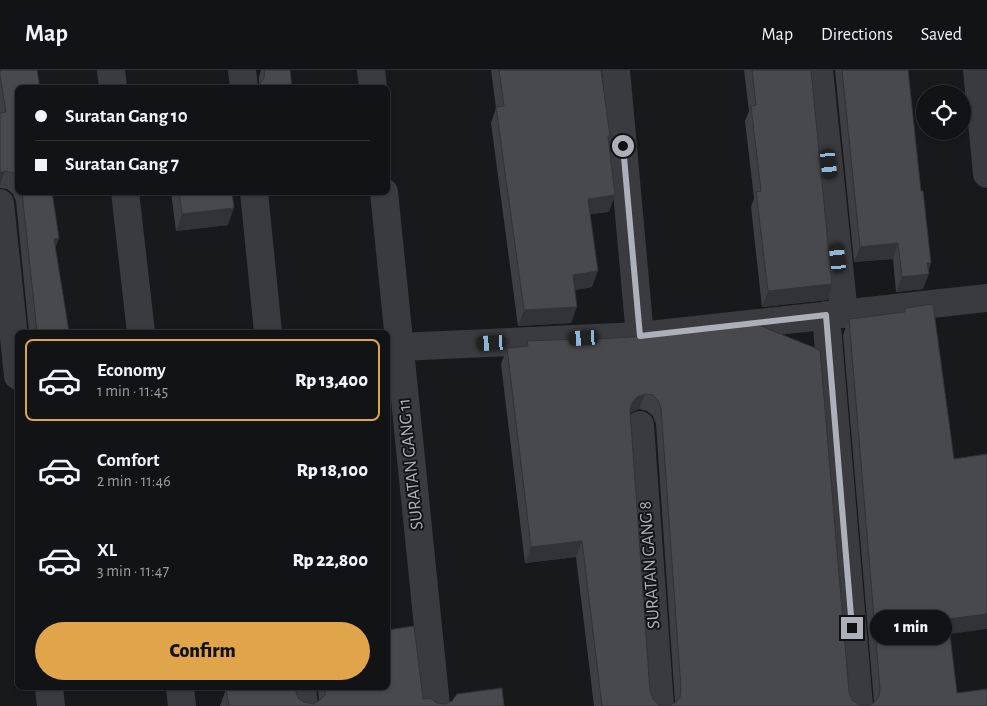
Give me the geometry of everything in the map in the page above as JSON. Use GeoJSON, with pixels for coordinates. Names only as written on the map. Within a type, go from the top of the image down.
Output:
{"type":"FeatureCollection","features":[{"type":"Feature","properties":{"kind":"street"},"geometry":{"type":"LineString","coordinates":[[112,70],[113,85]]}},
{"type":"Feature","properties":{"kind":"street"},"geometry":{"type":"LineString","coordinates":[[242,70],[244,85]]}},
{"type":"Feature","properties":{"kind":"street"},"geometry":{"type":"LineString","coordinates":[[372,70],[373,85]]}},
{"type":"Feature","properties":{"kind":"street"},"geometry":{"type":"LineString","coordinates":[[616,70],[640,336]]}},
{"type":"Feature","properties":{"kind":"street"},"geometry":{"type":"LineString","coordinates":[[819,70],[859,706]]}},
{"type":"Feature","properties":{"kind":"street"},"geometry":{"type":"LineString","coordinates":[[976,70],[987,174]]}},
{"type":"Feature","properties":{"kind":"street"},"geometry":{"type":"LineString","coordinates":[[125,195],[141,330]]}},
{"type":"Feature","properties":{"kind":"street"},"geometry":{"type":"LineString","coordinates":[[254,195],[268,330]]}},
{"type":"Feature","properties":{"kind":"street","name":"SURATAN GANG 11"},"geometry":{"type":"LineString","coordinates":[[384,195],[436,706]]}},
{"type":"Feature","properties":{"kind":"street"},"geometry":{"type":"LineString","coordinates":[[0,202],[15,347]]}},
{"type":"Feature","properties":{"kind":"street"},"geometry":{"type":"LineString","coordinates":[[399,347],[640,336],[987,298]]}},
{"type":"Feature","properties":{"kind":"street","name":"SURATAN GANG 8"},"geometry":{"type":"LineString","coordinates":[[640,424],[660,706]]}},
{"type":"Feature","properties":{"kind":"street"},"geometry":{"type":"LineString","coordinates":[[49,690],[51,706]]}},
{"type":"Feature","properties":{"kind":"street"},"geometry":{"type":"LineString","coordinates":[[180,690],[182,706]]}},
{"type":"Feature","properties":{"kind":"street"},"geometry":{"type":"LineString","coordinates":[[302,690],[304,706]]}},
{"type":"Feature","properties":{"kind":"building"},"geometry":{"type":"Polygon","coordinates":[[[0,70],[37,70],[40,85],[15,85],[15,175],[5,171],[0,173],[0,113],[6,112],[0,70]]]}},
{"type":"Feature","properties":{"kind":"building"},"geometry":{"type":"Polygon","coordinates":[[[265,70],[290,70],[292,85],[259,85],[264,78],[265,70]]]}},
{"type":"Feature","properties":{"kind":"building"},"geometry":{"type":"Polygon","coordinates":[[[499,70],[601,70],[610,136],[608,136],[615,195],[588,199],[598,271],[573,275],[577,307],[524,310],[496,107],[504,106],[499,70]]]}},
{"type":"Feature","properties":{"kind":"building"},"geometry":{"type":"Polygon","coordinates":[[[752,70],[811,70],[832,284],[768,291],[756,192],[761,191],[751,106],[756,105],[752,70]]]}},
{"type":"Feature","properties":{"kind":"building"},"geometry":{"type":"Polygon","coordinates":[[[842,70],[908,70],[931,263],[927,263],[929,274],[902,277],[898,243],[860,247],[842,70]]]}},
{"type":"Feature","properties":{"kind":"building"},"geometry":{"type":"Polygon","coordinates":[[[22,195],[52,195],[59,238],[54,239],[69,330],[37,330],[22,195]]]}},
{"type":"Feature","properties":{"kind":"building"},"geometry":{"type":"Polygon","coordinates":[[[179,195],[232,195],[234,208],[182,214],[179,195]]]}},
{"type":"Feature","properties":{"kind":"building"},"geometry":{"type":"Polygon","coordinates":[[[933,304],[954,459],[987,454],[987,614],[948,619],[957,693],[987,689],[987,706],[866,706],[874,703],[879,696],[880,689],[849,319],[905,312],[905,308],[933,304]]]}},
{"type":"Feature","properties":{"kind":"building"},"geometry":{"type":"Polygon","coordinates":[[[756,324],[820,350],[849,692],[852,700],[866,706],[666,706],[602,706],[582,541],[531,547],[507,348],[528,346],[527,341],[647,336],[756,324]],[[645,394],[637,397],[632,403],[630,410],[650,691],[653,699],[658,704],[666,706],[675,703],[680,697],[681,689],[661,408],[658,400],[653,395],[645,394]]]}},
{"type":"Feature","properties":{"kind":"building"},"geometry":{"type":"Polygon","coordinates":[[[414,626],[423,699],[430,698],[437,703],[445,704],[452,701],[457,694],[502,688],[504,706],[229,706],[226,690],[296,690],[298,698],[313,704],[325,695],[326,690],[390,690],[390,630],[414,626]]]}},
{"type":"Feature","properties":{"kind":"route"},"geometry":{"type":"LineString","coordinates":[[623,146],[640,336],[826,315],[852,628]]}}]}
